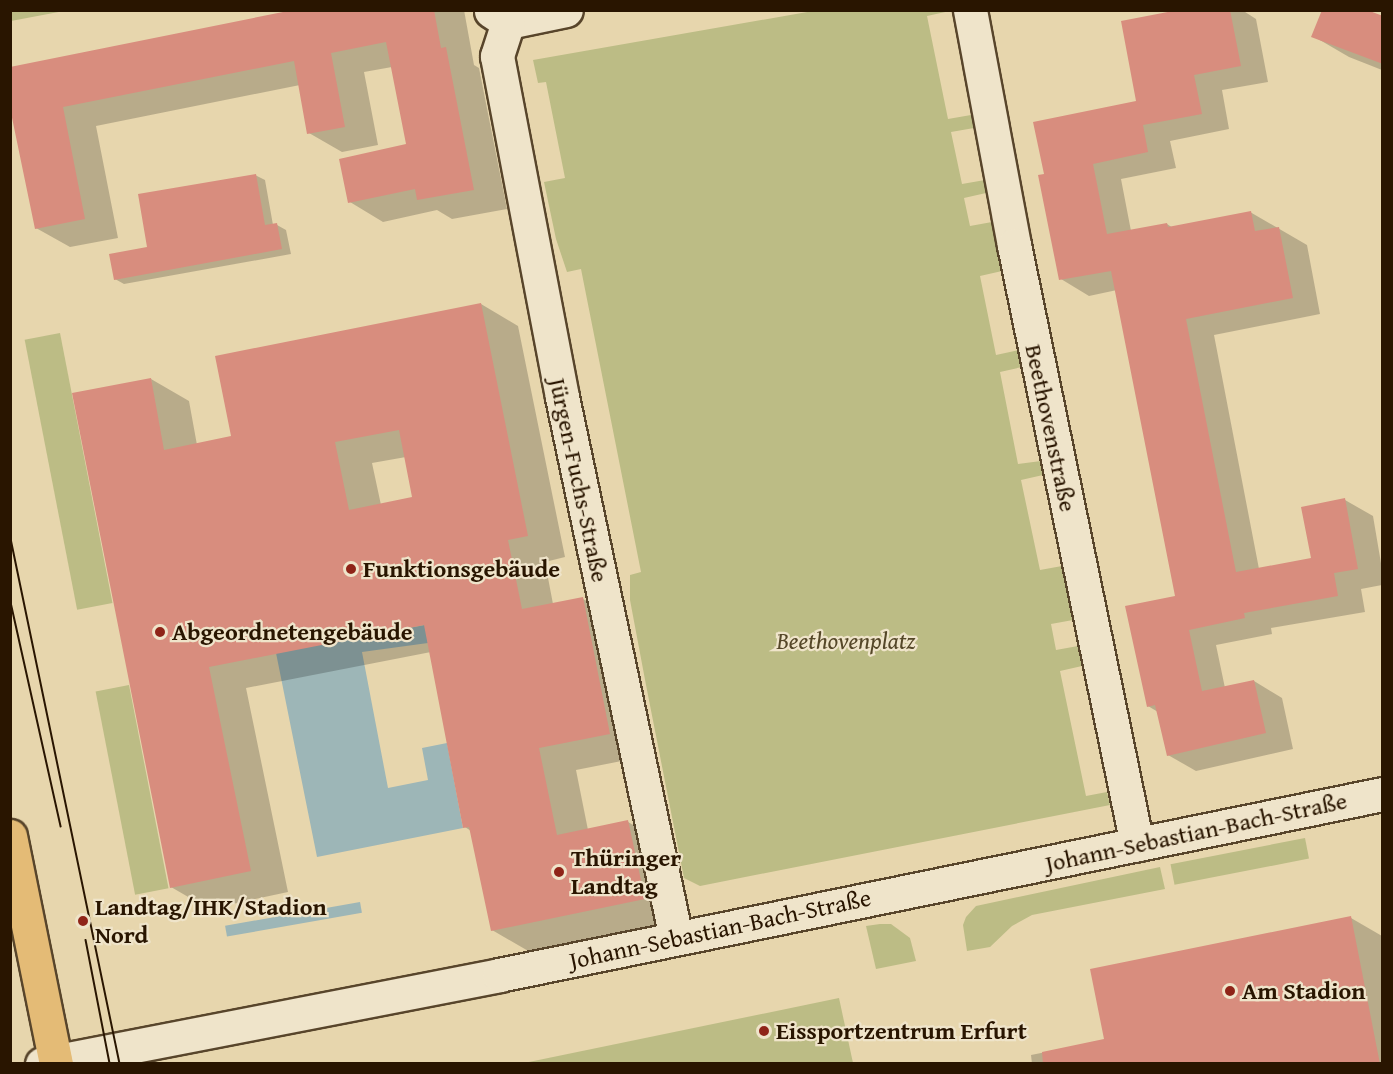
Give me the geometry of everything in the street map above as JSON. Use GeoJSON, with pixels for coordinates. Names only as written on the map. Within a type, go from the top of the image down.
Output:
{"type":"FeatureCollection","features":[{"type":"Feature","properties":{"kind":"main road"},"geometry":{"type":"LineString","coordinates":[[10,836],[52,1062]]}},
{"type":"Feature","properties":{"kind":"street"},"geometry":{"type":"LineString","coordinates":[[499,16],[566,10]]}},
{"type":"Feature","properties":{"kind":"street","name":"Beethovenstraße"},"geometry":{"type":"LineString","coordinates":[[970,10],[1014,245],[1137,845]]}},
{"type":"Feature","properties":{"kind":"street","name":"Jürgen-Fuchs-Straße"},"geometry":{"type":"LineString","coordinates":[[499,16],[496,56],[562,397],[676,938]]}},
{"type":"Feature","properties":{"kind":"street","name":"Johann-Sebastian-Bach-Straße"},"geometry":{"type":"LineString","coordinates":[[52,1062],[1383,794]]}},
{"type":"Feature","properties":{"kind":"green space"},"geometry":{"type":"Polygon","coordinates":[[[11,10],[63,10],[64,11],[11,21],[11,10]]]}},
{"type":"Feature","properties":{"kind":"green space","name":"Beethovenplatz"},"geometry":{"type":"Polygon","coordinates":[[[813,11],[950,11],[927,16],[948,119],[971,115],[974,128],[951,132],[962,184],[985,180],[986,193],[964,198],[970,226],[992,222],[1002,271],[980,276],[996,355],[1019,350],[1022,367],[1000,372],[1018,464],[1041,461],[1043,475],[1021,480],[1040,570],[1062,566],[1073,620],[1051,624],[1056,650],[1078,646],[1082,666],[1060,671],[1086,796],[1107,792],[1110,805],[700,886],[684,878],[630,600],[630,575],[641,572],[581,269],[567,272],[556,239],[544,182],[565,178],[546,82],[538,83],[533,60],[813,11]]]}},
{"type":"Feature","properties":{"kind":"green space"},"geometry":{"type":"Polygon","coordinates":[[[60,333],[112,603],[77,610],[25,340],[60,333]]]}},
{"type":"Feature","properties":{"kind":"green space"},"geometry":{"type":"Polygon","coordinates":[[[129,685],[168,888],[135,895],[96,691],[129,685]]]}},
{"type":"Feature","properties":{"kind":"green space"},"geometry":{"type":"Polygon","coordinates":[[[1305,838],[1309,859],[1175,885],[1171,864],[1305,838]]]}},
{"type":"Feature","properties":{"kind":"green space"},"geometry":{"type":"Polygon","coordinates":[[[1160,867],[1165,889],[1032,915],[1012,926],[990,947],[967,951],[963,925],[966,917],[976,906],[1160,867]]]}},
{"type":"Feature","properties":{"kind":"green space"},"geometry":{"type":"Polygon","coordinates":[[[891,924],[910,938],[916,961],[876,969],[866,926],[891,924]]]}},
{"type":"Feature","properties":{"kind":"green space","name":"Eissportzentrum Erfurt"},"geometry":{"type":"Polygon","coordinates":[[[839,998],[853,1063],[524,1063],[839,998]]]}},
{"type":"Feature","properties":{"kind":"water"},"geometry":{"type":"Polygon","coordinates":[[[425,625],[428,643],[362,652],[388,788],[428,780],[422,748],[447,743],[463,828],[317,857],[276,653],[425,625]]]}},
{"type":"Feature","properties":{"kind":"water"},"geometry":{"type":"Polygon","coordinates":[[[360,902],[362,913],[227,937],[225,926],[360,902]]]}},
{"type":"Feature","properties":{"kind":"building"},"geometry":{"type":"Polygon","coordinates":[[[293,10],[434,10],[441,48],[446,47],[474,190],[417,200],[415,189],[348,203],[339,159],[406,144],[386,42],[331,53],[345,127],[307,134],[294,61],[63,107],[85,219],[35,229],[10,108],[10,67],[293,10]]]}},
{"type":"Feature","properties":{"kind":"building"},"geometry":{"type":"Polygon","coordinates":[[[1178,10],[1230,10],[1241,66],[1194,75],[1202,114],[1143,125],[1148,152],[1093,164],[1107,234],[1167,223],[1168,227],[1251,211],[1255,231],[1279,227],[1293,298],[1186,319],[1236,572],[1311,558],[1301,507],[1345,498],[1358,569],[1334,573],[1338,596],[1244,613],[1245,618],[1189,630],[1202,691],[1254,680],[1266,733],[1167,756],[1155,705],[1147,707],[1125,606],[1175,596],[1111,271],[1059,280],[1038,175],[1044,174],[1033,122],[1136,101],[1121,21],[1178,10]]]}},
{"type":"Feature","properties":{"kind":"building"},"geometry":{"type":"Polygon","coordinates":[[[1322,10],[1367,10],[1383,16],[1383,64],[1311,37],[1322,10]]]}},
{"type":"Feature","properties":{"kind":"building"},"geometry":{"type":"Polygon","coordinates":[[[256,174],[265,225],[277,223],[282,249],[114,280],[109,254],[147,247],[138,194],[256,174]]]}},
{"type":"Feature","properties":{"kind":"building","name":"Funktionsgebäude"},"geometry":{"type":"Polygon","coordinates":[[[481,303],[528,536],[508,540],[522,609],[583,597],[610,734],[539,748],[557,835],[628,820],[645,899],[491,931],[469,827],[463,828],[424,625],[209,667],[251,871],[170,888],[72,393],[151,378],[164,450],[231,436],[215,356],[481,303]],[[399,430],[335,442],[349,510],[412,497],[399,430]]]}},
{"type":"Feature","properties":{"kind":"building","name":"Am Stadion"},"geometry":{"type":"Polygon","coordinates":[[[1351,916],[1380,1064],[1043,1064],[1042,1052],[1104,1039],[1090,969],[1351,916]]]}},
{"type":"Feature","properties":{"kind":"tram line"},"geometry":{"type":"LineString","coordinates":[[10,534],[120,1064]]}},
{"type":"Feature","properties":{"kind":"tram line"},"geometry":{"type":"LineString","coordinates":[[10,598],[61,826]]}},
{"type":"Feature","properties":{"kind":"tram line"},"geometry":{"type":"LineString","coordinates":[[86,940],[110,1064]]}},
{"type":"Feature","properties":{"kind":"place","name":"Funktionsgebäude"},"geometry":{"type":"Point","coordinates":[351,569]}},
{"type":"Feature","properties":{"kind":"place","name":"Abgeordnetengebäude"},"geometry":{"type":"Point","coordinates":[160,632]}},
{"type":"Feature","properties":{"kind":"place","name":"Thüringer Landtag"},"geometry":{"type":"Point","coordinates":[559,872]}},
{"type":"Feature","properties":{"kind":"place","name":"Landtag/IHK/Stadion Nord"},"geometry":{"type":"Point","coordinates":[83,921]}},
{"type":"Feature","properties":{"kind":"place","name":"Am Stadion"},"geometry":{"type":"Point","coordinates":[1230,991]}},
{"type":"Feature","properties":{"kind":"place","name":"Eissportzentrum Erfurt"},"geometry":{"type":"Point","coordinates":[764,1031]}}]}
